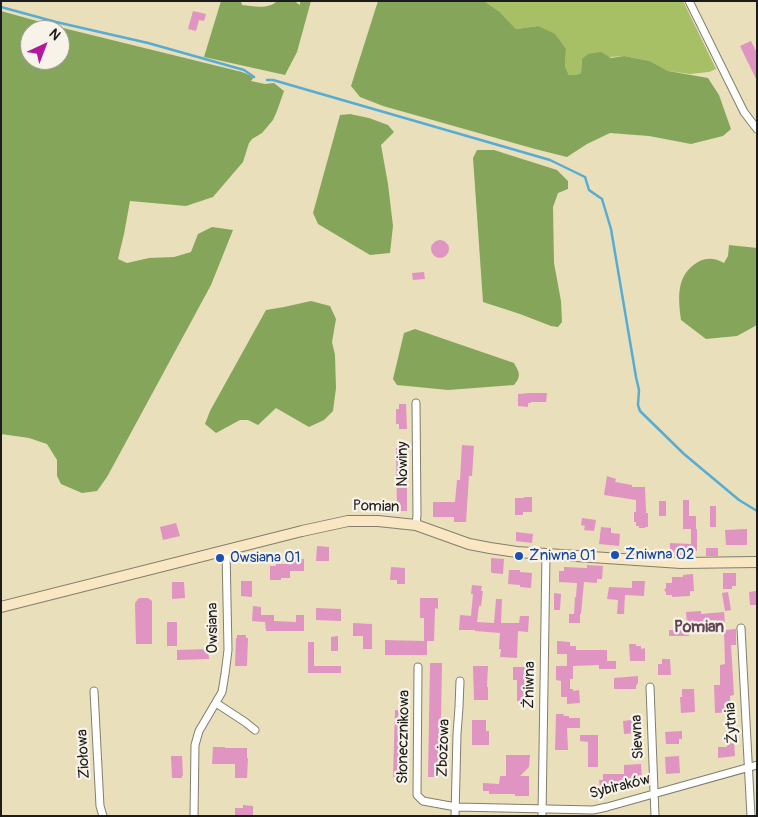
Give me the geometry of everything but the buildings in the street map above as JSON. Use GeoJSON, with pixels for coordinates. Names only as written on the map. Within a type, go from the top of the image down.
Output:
{"type":"FeatureCollection","features":[{"type":"Feature","properties":{"kind":"street"},"geometry":{"type":"LineString","coordinates":[[689,1],[740,104],[757,129]]}},
{"type":"Feature","properties":{"kind":"street","name":"Nowiny"},"geometry":{"type":"LineString","coordinates":[[416,403],[416,525]]}},
{"type":"Feature","properties":{"kind":"street","name":"Pomian"},"geometry":{"type":"LineString","coordinates":[[1,607],[317,527],[348,521],[378,521],[416,525],[476,546],[517,552],[682,563],[757,562]]}},
{"type":"Feature","properties":{"kind":"street","name":"Owsiana"},"geometry":{"type":"LineString","coordinates":[[194,816],[195,745],[199,730],[222,692],[228,650],[226,551]]}},
{"type":"Feature","properties":{"kind":"street","name":"Żniwna"},"geometry":{"type":"LineString","coordinates":[[542,812],[546,554]]}},
{"type":"Feature","properties":{"kind":"street","name":"Żytnia"},"geometry":{"type":"LineString","coordinates":[[741,628],[751,816]]}},
{"type":"Feature","properties":{"kind":"street","name":"Słonecznikowa"},"geometry":{"type":"LineString","coordinates":[[418,667],[417,795],[423,801],[456,807]]}},
{"type":"Feature","properties":{"kind":"street","name":"Zbożowa"},"geometry":{"type":"LineString","coordinates":[[455,816],[460,681]]}},
{"type":"Feature","properties":{"kind":"street","name":"Siewna"},"geometry":{"type":"LineString","coordinates":[[650,687],[655,816]]}},
{"type":"Feature","properties":{"kind":"street","name":"Ziołowa"},"geometry":{"type":"LineString","coordinates":[[94,691],[100,806],[103,816]]}},
{"type":"Feature","properties":{"kind":"street"},"geometry":{"type":"LineString","coordinates":[[216,703],[255,730]]}},
{"type":"Feature","properties":{"kind":"street","name":"Sybiraków"},"geometry":{"type":"LineString","coordinates":[[456,807],[542,812],[594,810],[757,766]]}},
{"type":"Feature","properties":{"kind":"green space"},"geometry":{"type":"Polygon","coordinates":[[[221,1],[241,1],[242,5],[260,7],[270,6],[277,1],[294,1],[300,5],[300,1],[311,1],[297,52],[285,75],[204,57],[221,1]]]}},
{"type":"Feature","properties":{"kind":"green space"},"geometry":{"type":"Polygon","coordinates":[[[378,1],[484,1],[500,12],[516,29],[538,26],[555,34],[566,49],[565,67],[569,75],[581,73],[582,59],[588,54],[601,52],[611,58],[624,56],[650,61],[668,71],[708,78],[719,95],[731,129],[723,136],[691,144],[649,136],[610,133],[587,144],[567,157],[383,106],[360,97],[351,86],[378,1]]]}},
{"type":"Feature","properties":{"kind":"green space"},"geometry":{"type":"Polygon","coordinates":[[[484,1],[683,1],[716,69],[709,72],[690,74],[668,71],[650,61],[624,56],[582,59],[581,73],[569,75],[565,67],[566,49],[538,26],[516,29],[500,12],[484,1]]]}},
{"type":"Feature","properties":{"kind":"green space"},"geometry":{"type":"Polygon","coordinates":[[[1,11],[33,20],[20,20],[20,70],[70,70],[70,30],[242,72],[254,77],[251,81],[265,84],[274,83],[284,91],[273,120],[262,133],[252,139],[243,162],[213,197],[186,206],[130,201],[118,259],[127,263],[149,258],[174,257],[191,252],[198,234],[212,227],[233,230],[211,285],[107,477],[97,491],[82,493],[61,484],[57,476],[57,460],[47,444],[29,438],[1,434],[1,11]]]}},
{"type":"Feature","properties":{"kind":"green space"},"geometry":{"type":"Polygon","coordinates":[[[350,114],[388,125],[394,132],[381,145],[393,226],[390,253],[370,255],[318,224],[313,213],[340,115],[350,114]]]}},
{"type":"Feature","properties":{"kind":"green space"},"geometry":{"type":"Polygon","coordinates":[[[477,150],[494,150],[557,170],[568,181],[568,189],[558,193],[553,207],[554,263],[561,301],[562,322],[558,327],[483,302],[473,158],[477,150]]]}},
{"type":"Feature","properties":{"kind":"green space"},"geometry":{"type":"Polygon","coordinates":[[[729,245],[757,248],[757,325],[737,336],[706,339],[681,320],[680,287],[686,273],[698,262],[711,259],[724,263],[728,256],[729,245]]]}},
{"type":"Feature","properties":{"kind":"green space"},"geometry":{"type":"Polygon","coordinates":[[[311,301],[330,306],[336,319],[332,342],[335,355],[336,388],[333,411],[324,420],[309,427],[276,408],[258,425],[248,420],[240,420],[216,433],[205,424],[210,411],[266,310],[311,301]]]}},
{"type":"Feature","properties":{"kind":"green space"},"geometry":{"type":"Polygon","coordinates":[[[415,329],[514,363],[519,376],[518,379],[514,385],[448,390],[397,385],[393,379],[404,333],[415,329]]]}},
{"type":"Feature","properties":{"kind":"waterway"},"geometry":{"type":"LineString","coordinates":[[1,7],[148,43],[244,70],[254,77]]}},
{"type":"Feature","properties":{"kind":"waterway"},"geometry":{"type":"LineString","coordinates":[[267,80],[273,80],[550,160],[585,177],[589,190],[602,199],[611,229],[639,390],[638,405],[640,411],[684,454],[739,500],[757,511]]}},
{"type":"Feature","properties":{"kind":"place","name":"Żniwna 02"},"geometry":{"type":"Point","coordinates":[615,555]}},
{"type":"Feature","properties":{"kind":"place","name":"Żniwna 01"},"geometry":{"type":"Point","coordinates":[519,556]}},
{"type":"Feature","properties":{"kind":"place","name":"Owsiana 01"},"geometry":{"type":"Point","coordinates":[220,558]}},
{"type":"Feature","properties":{"kind":"district","name":"Pomian"},"geometry":{"type":"Point","coordinates":[699,628]}}]}
